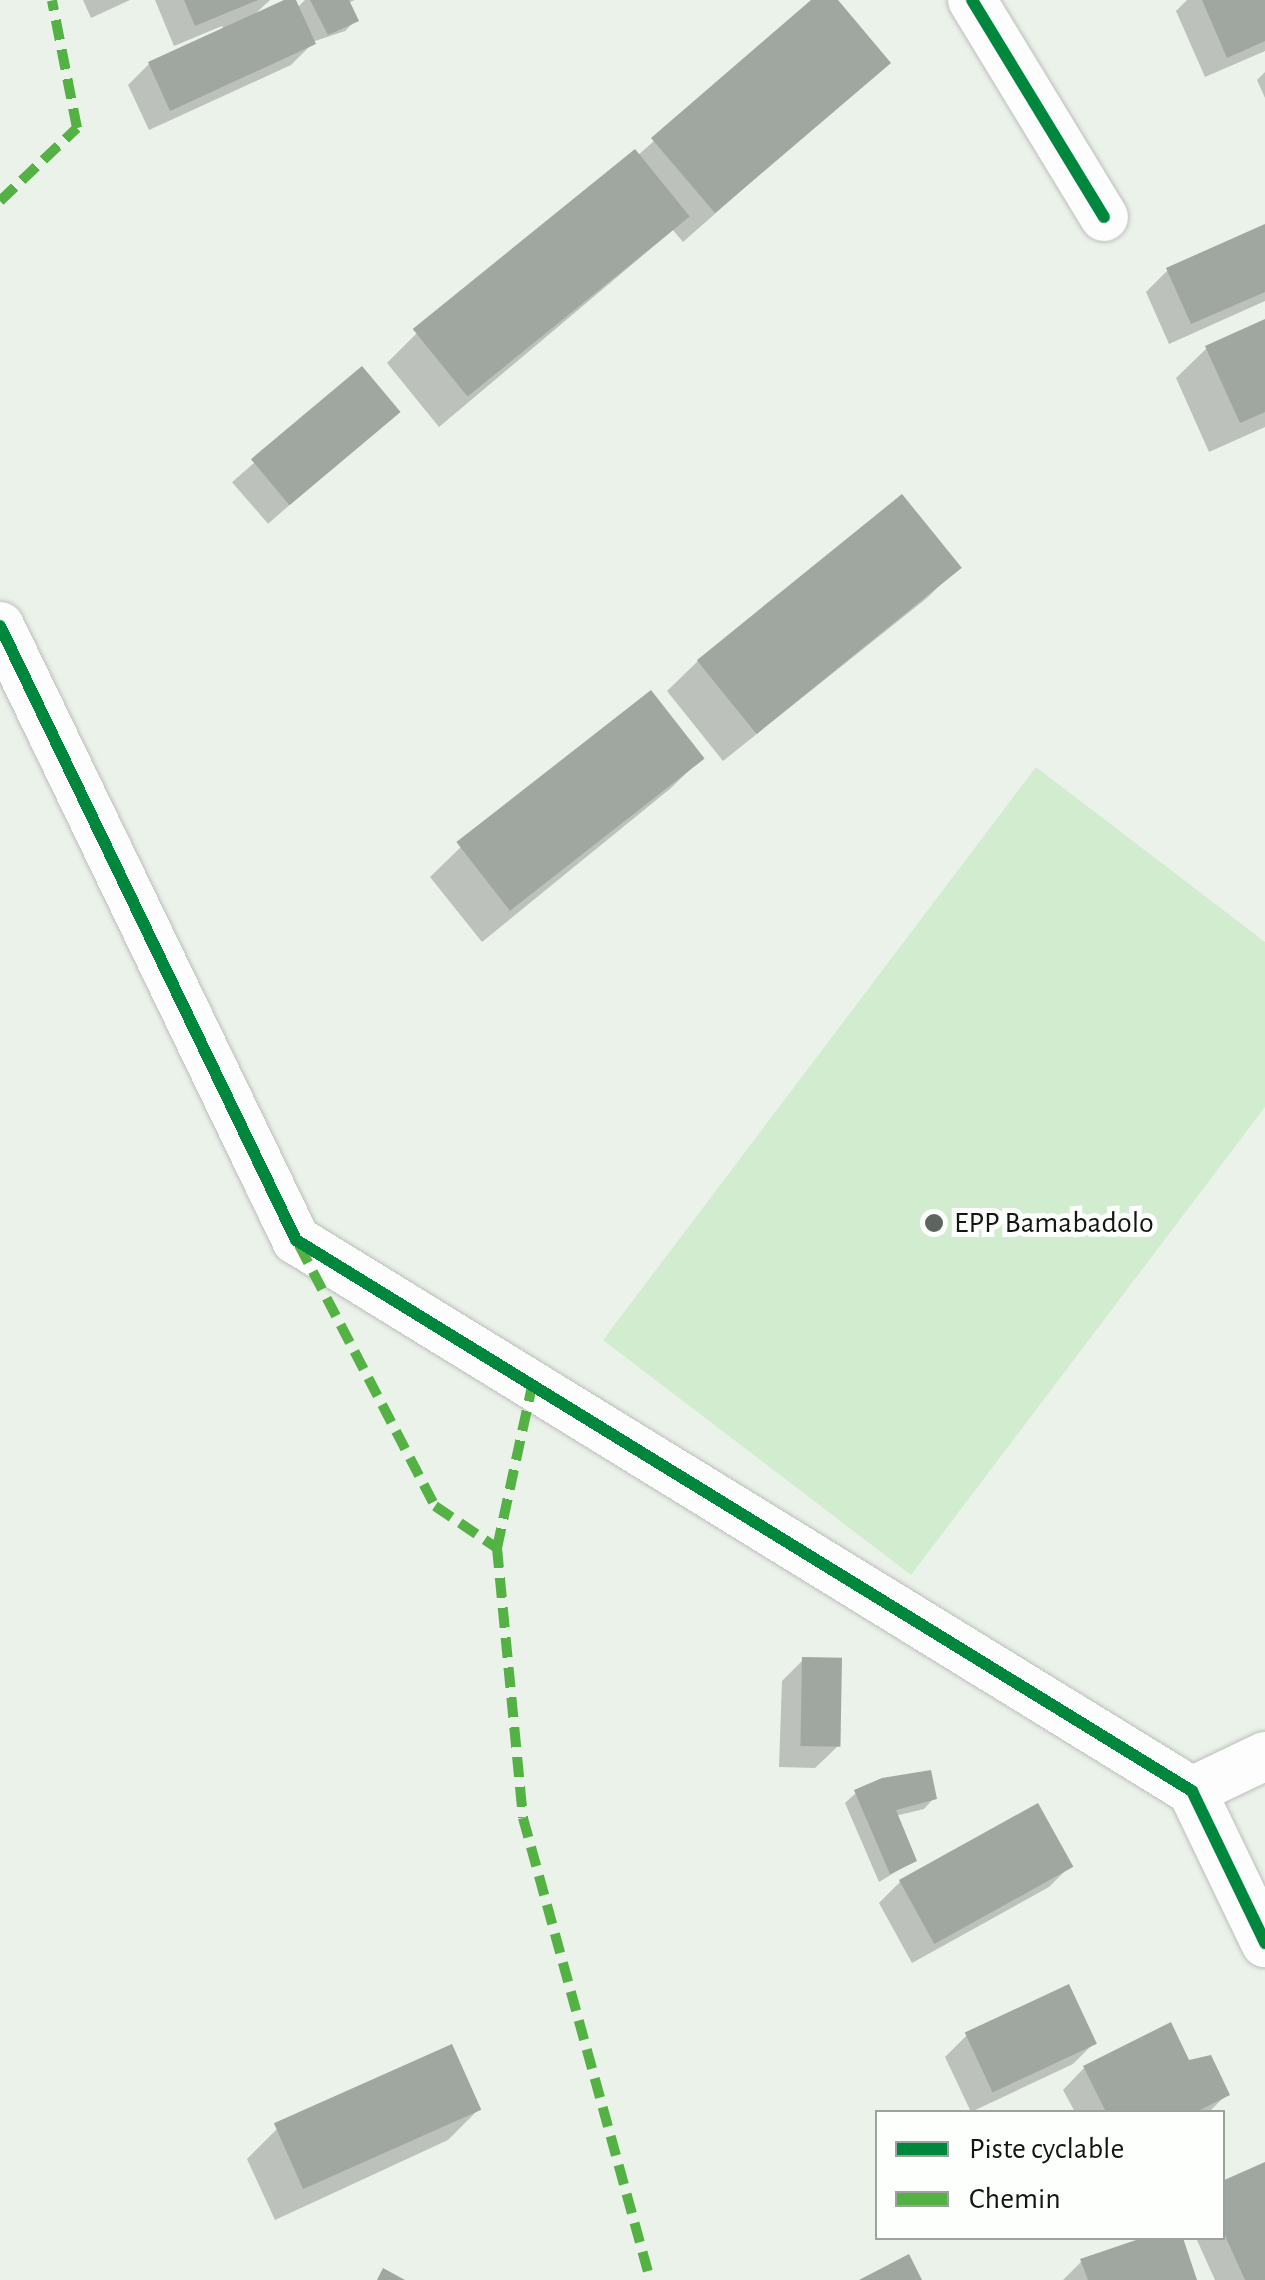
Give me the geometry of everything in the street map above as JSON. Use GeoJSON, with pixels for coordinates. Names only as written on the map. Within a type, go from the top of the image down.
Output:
{"type":"FeatureCollection","features":[{"type":"Feature","properties":{"kind":"street"},"geometry":{"type":"LineString","coordinates":[[972,0],[1104,217]]}},
{"type":"Feature","properties":{"kind":"street"},"geometry":{"type":"LineString","coordinates":[[0,626],[296,1240],[1192,1791],[1265,1943]]}},
{"type":"Feature","properties":{"kind":"street"},"geometry":{"type":"LineString","coordinates":[[1192,1791],[1265,1756]]}},
{"type":"Feature","properties":{"kind":"green space","name":"EPP Bamabadolo"},"geometry":{"type":"Polygon","coordinates":[[[1036,767],[1265,942],[1265,1107],[911,1575],[603,1340],[1036,767]]]}},
{"type":"Feature","properties":{"kind":"building"},"geometry":{"type":"Polygon","coordinates":[[[184,0],[258,0],[195,26],[184,0]]]}},
{"type":"Feature","properties":{"kind":"building"},"geometry":{"type":"Polygon","coordinates":[[[284,0],[296,0],[316,44],[170,111],[148,62],[284,0]]]}},
{"type":"Feature","properties":{"kind":"building"},"geometry":{"type":"Polygon","coordinates":[[[310,0],[349,0],[359,21],[328,35],[310,0]]]}},
{"type":"Feature","properties":{"kind":"building"},"geometry":{"type":"Polygon","coordinates":[[[811,0],[838,0],[891,63],[715,213],[651,138],[811,0]]]}},
{"type":"Feature","properties":{"kind":"building"},"geometry":{"type":"Polygon","coordinates":[[[1202,0],[1265,0],[1265,41],[1227,58],[1202,0]]]}},
{"type":"Feature","properties":{"kind":"building"},"geometry":{"type":"Polygon","coordinates":[[[635,149],[690,217],[467,397],[413,329],[635,149]]]}},
{"type":"Feature","properties":{"kind":"building"},"geometry":{"type":"Polygon","coordinates":[[[1265,224],[1265,292],[1191,324],[1166,268],[1265,224]]]}},
{"type":"Feature","properties":{"kind":"building"},"geometry":{"type":"Polygon","coordinates":[[[1265,319],[1265,412],[1240,423],[1205,346],[1265,319]]]}},
{"type":"Feature","properties":{"kind":"building"},"geometry":{"type":"Polygon","coordinates":[[[362,366],[401,412],[289,505],[251,459],[362,366]]]}},
{"type":"Feature","properties":{"kind":"building"},"geometry":{"type":"Polygon","coordinates":[[[902,494],[962,568],[757,734],[697,660],[902,494]]]}},
{"type":"Feature","properties":{"kind":"building"},"geometry":{"type":"Polygon","coordinates":[[[651,690],[705,759],[510,911],[456,842],[651,690]]]}},
{"type":"Feature","properties":{"kind":"building"},"geometry":{"type":"Polygon","coordinates":[[[802,1657],[842,1658],[840,1747],[800,1746],[802,1657]]]}},
{"type":"Feature","properties":{"kind":"building"},"geometry":{"type":"Polygon","coordinates":[[[931,1770],[937,1799],[896,1810],[917,1861],[890,1874],[854,1790],[882,1778],[931,1770]]]}},
{"type":"Feature","properties":{"kind":"building"},"geometry":{"type":"Polygon","coordinates":[[[1038,1803],[1073,1867],[934,1944],[899,1880],[1038,1803]]]}},
{"type":"Feature","properties":{"kind":"building"},"geometry":{"type":"Polygon","coordinates":[[[1069,1984],[1097,2044],[993,2092],[965,2033],[1069,1984]]]}},
{"type":"Feature","properties":{"kind":"building"},"geometry":{"type":"Polygon","coordinates":[[[1171,2022],[1189,2060],[1211,2055],[1230,2095],[1200,2110],[1105,2110],[1083,2066],[1171,2022]]]}},
{"type":"Feature","properties":{"kind":"building"},"geometry":{"type":"Polygon","coordinates":[[[452,2044],[481,2110],[303,2189],[274,2123],[452,2044]]]}},
{"type":"Feature","properties":{"kind":"building"},"geometry":{"type":"Polygon","coordinates":[[[1265,2162],[1265,2280],[1245,2280],[1225,2236],[1225,2180],[1265,2162]]]}},
{"type":"Feature","properties":{"kind":"building"},"geometry":{"type":"Polygon","coordinates":[[[1136,2240],[1184,2240],[1197,2280],[1088,2280],[1080,2259],[1136,2240]]]}},
{"type":"Feature","properties":{"kind":"building"},"geometry":{"type":"Polygon","coordinates":[[[909,2254],[922,2280],[859,2280],[909,2254]]]}},
{"type":"Feature","properties":{"kind":"building"},"geometry":{"type":"Polygon","coordinates":[[[383,2268],[405,2280],[377,2280],[383,2268]]]}},
{"type":"Feature","properties":{"kind":"marked path"},"geometry":{"type":"LineString","coordinates":[[0,201],[77,128],[52,0]]}},
{"type":"Feature","properties":{"kind":"marked path"},"geometry":{"type":"LineString","coordinates":[[299,1245],[435,1506],[497,1548],[523,1818],[650,2280]]}},
{"type":"Feature","properties":{"kind":"marked path"},"geometry":{"type":"LineString","coordinates":[[497,1548],[532,1386]]}},
{"type":"Feature","properties":{"kind":"cycle path"},"geometry":{"type":"LineString","coordinates":[[972,0],[1104,217]]}},
{"type":"Feature","properties":{"kind":"cycle path"},"geometry":{"type":"LineString","coordinates":[[0,626],[296,1240],[1192,1791],[1265,1943]]}},
{"type":"Feature","properties":{"kind":"place","name":"EPP Bamabadolo"},"geometry":{"type":"Point","coordinates":[934,1223]}}]}
